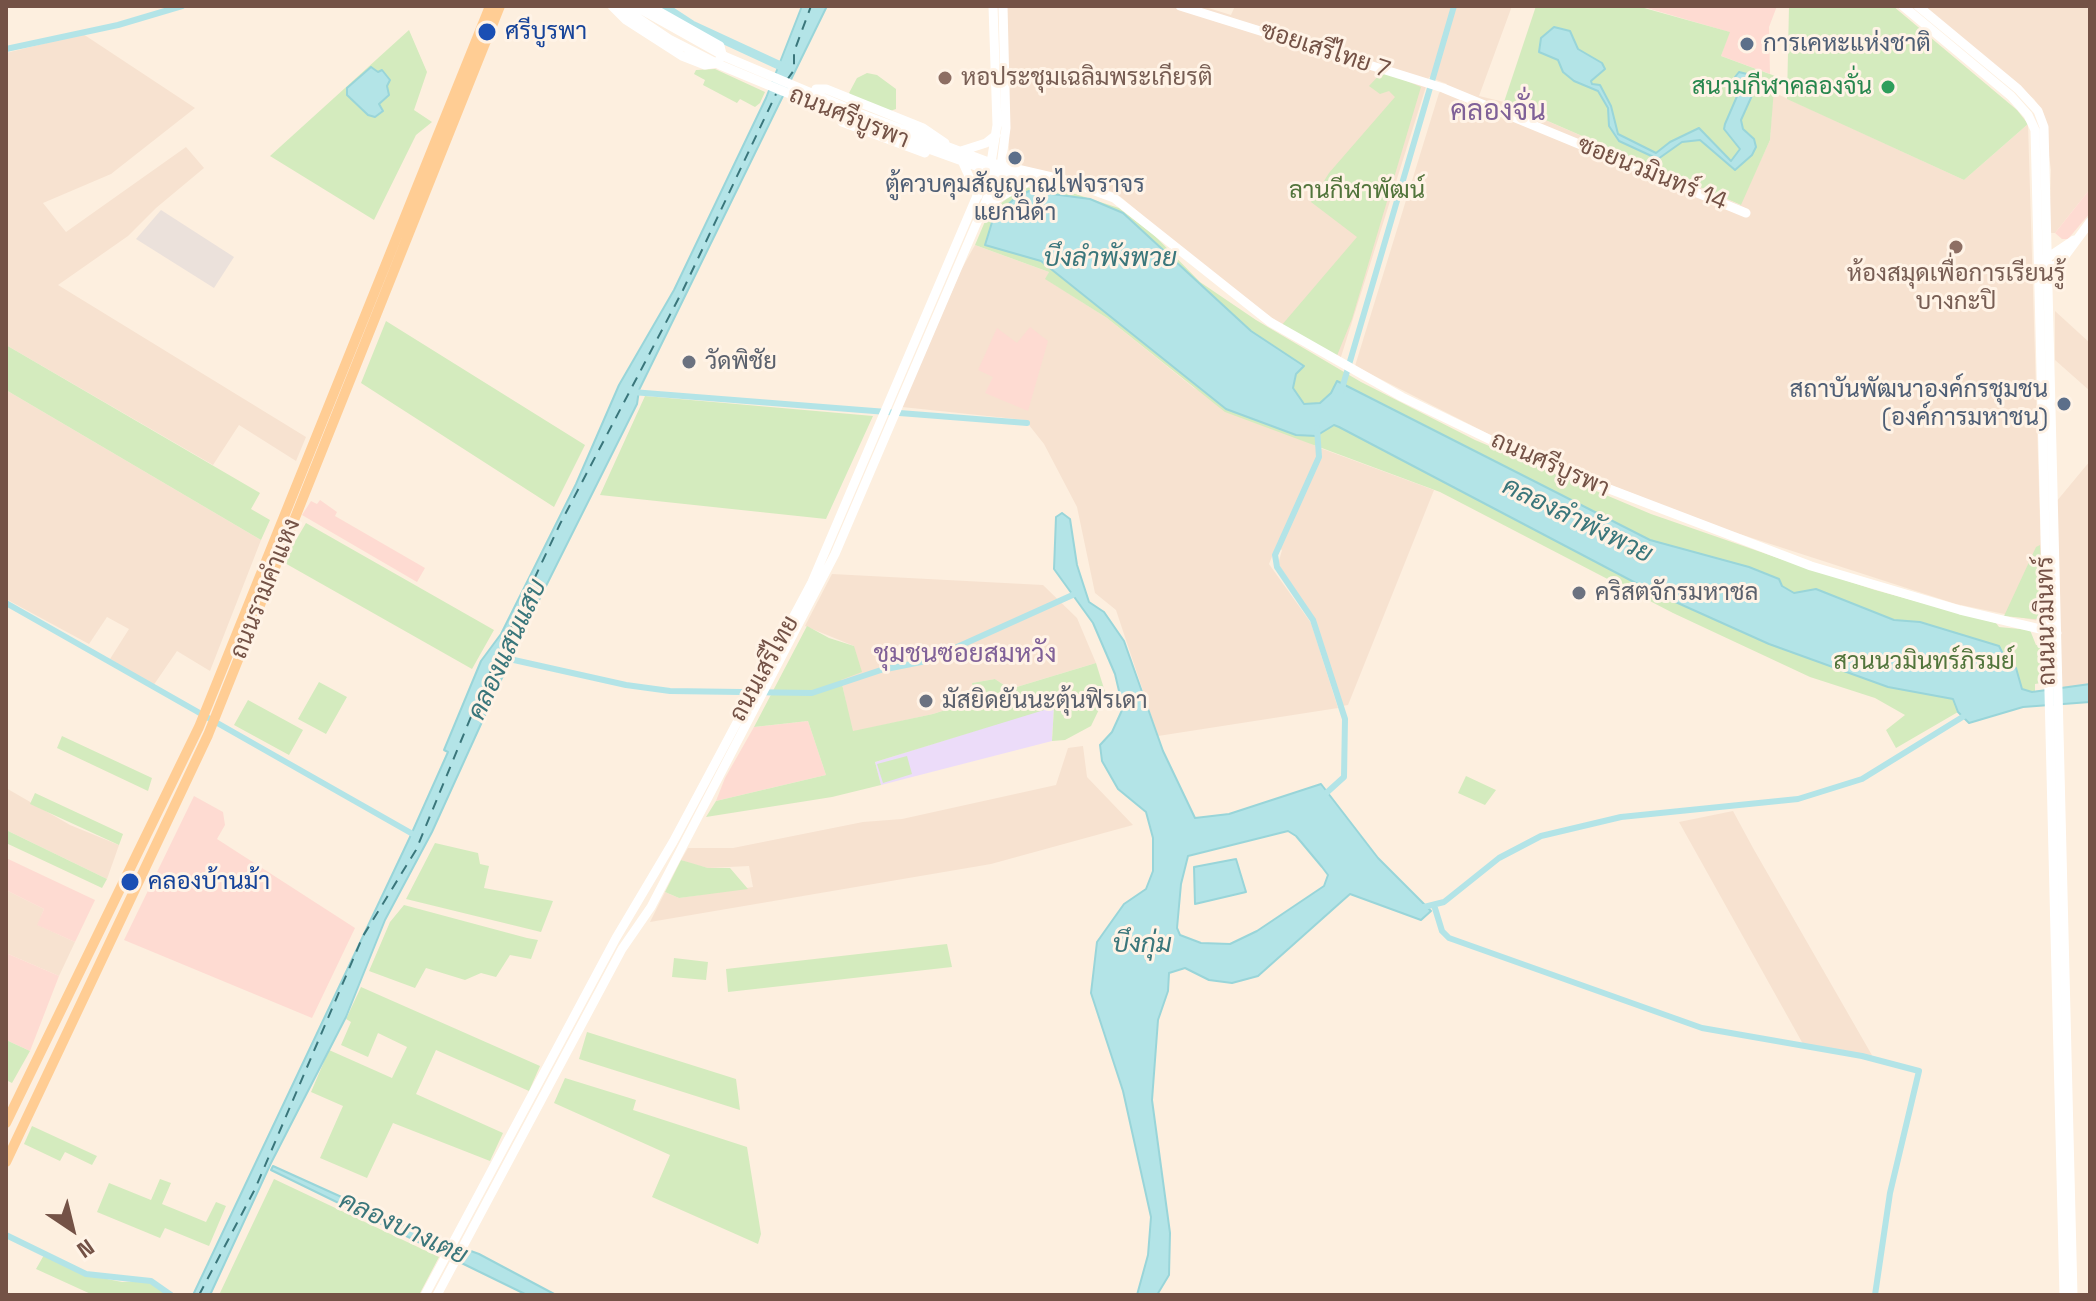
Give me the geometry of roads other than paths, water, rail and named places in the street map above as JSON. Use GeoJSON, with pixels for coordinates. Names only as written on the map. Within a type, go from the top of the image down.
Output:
{"type":"FeatureCollection","features":[{"type":"Feature","properties":{"kind":"main road","name":"ถนนรามคำแหง"},"geometry":{"type":"LineString","coordinates":[[6,1162],[111,940],[204,731],[208,706],[255,584],[490,6]]}},
{"type":"Feature","properties":{"kind":"main road","name":"ถนนรามคำแหง"},"geometry":{"type":"LineString","coordinates":[[6,1123],[98,933],[220,706],[500,6]]}},
{"type":"Feature","properties":{"kind":"main road"},"geometry":{"type":"LineString","coordinates":[[612,6],[626,20],[682,56],[705,65],[718,63],[722,54],[720,46],[647,14]]}},
{"type":"Feature","properties":{"kind":"main road","name":"ถนนศรีบูรพา"},"geometry":{"type":"LineString","coordinates":[[620,6],[647,14]]}},
{"type":"Feature","properties":{"kind":"main road","name":"ถนนศรีบูรพา"},"geometry":{"type":"LineString","coordinates":[[635,6],[720,65],[995,168],[1040,183],[1093,190]]}},
{"type":"Feature","properties":{"kind":"main road","name":"ถนนเสรีไทย"},"geometry":{"type":"LineString","coordinates":[[892,406],[978,196],[995,168],[993,6]]}},
{"type":"Feature","properties":{"kind":"main road","name":"ถนนเสรีไทย"},"geometry":{"type":"LineString","coordinates":[[755,695],[768,684],[984,206],[1006,128],[1003,6]]}},
{"type":"Feature","properties":{"kind":"main road","name":"ซอยเสรีไทย 7"},"geometry":{"type":"LineString","coordinates":[[1180,6],[1425,82]]}},
{"type":"Feature","properties":{"kind":"main road","name":"ถนนนวมินทร์"},"geometry":{"type":"LineString","coordinates":[[1903,6],[2028,115],[2035,138],[2042,265],[2054,688],[2064,1295]]}},
{"type":"Feature","properties":{"kind":"main road","name":"ถนนนวมินทร์"},"geometry":{"type":"LineString","coordinates":[[1918,6],[2018,89],[2038,111],[2045,138],[2046,234],[2042,265],[2047,281],[2052,631]]}},
{"type":"Feature","properties":{"kind":"main road","name":"ซอยนวมินทร์ 14"},"geometry":{"type":"LineString","coordinates":[[1425,82],[1746,213]]}},
{"type":"Feature","properties":{"kind":"main road"},"geometry":{"type":"LineString","coordinates":[[816,89],[826,89],[923,128],[946,150],[911,150],[811,107],[816,89]]}},
{"type":"Feature","properties":{"kind":"main road"},"geometry":{"type":"LineString","coordinates":[[978,196],[962,156],[996,135]]}},
{"type":"Feature","properties":{"kind":"main road","name":"ถนนศรีบูรพา"},"geometry":{"type":"LineString","coordinates":[[995,168],[1093,190],[1122,202],[1255,312],[1359,374],[1528,458],[1702,527],[1873,586],[2052,631]]}},
{"type":"Feature","properties":{"kind":"main road"},"geometry":{"type":"LineString","coordinates":[[984,206],[1019,185],[1040,183]]}},
{"type":"Feature","properties":{"kind":"main road"},"geometry":{"type":"LineString","coordinates":[[2042,265],[2090,222]]}},
{"type":"Feature","properties":{"kind":"main road"},"geometry":{"type":"LineString","coordinates":[[2046,234],[2054,242],[2071,242]]}},
{"type":"Feature","properties":{"kind":"main road"},"geometry":{"type":"LineString","coordinates":[[2047,281],[2072,249],[2071,242]]}},
{"type":"Feature","properties":{"kind":"main road"},"geometry":{"type":"LineString","coordinates":[[2042,265],[2059,264]]}},
{"type":"Feature","properties":{"kind":"main road"},"geometry":{"type":"LineString","coordinates":[[255,584],[266,589]]}},
{"type":"Feature","properties":{"kind":"main road","name":"ถนนเสรีไทย"},"geometry":{"type":"LineString","coordinates":[[425,1295],[442,1261],[457,1244],[616,938],[675,849],[799,617]]}},
{"type":"Feature","properties":{"kind":"main road"},"geometry":{"type":"LineString","coordinates":[[98,933],[111,940]]}},
{"type":"Feature","properties":{"kind":"main road","name":"ถนนนวมินทร์"},"geometry":{"type":"LineString","coordinates":[[2060,980],[2073,1295]]}},
{"type":"Feature","properties":{"kind":"main road","name":"ถนนเสรีไทย"},"geometry":{"type":"LineString","coordinates":[[437,1295],[452,1267],[457,1244]]}},
{"type":"Feature","properties":{"kind":"water","name":"คลองแสนแสบ"},"geometry":{"type":"Polygon","coordinates":[[[802,6],[827,6],[639,390],[637,404],[521,636],[432,832],[385,920],[346,1017],[271,1163],[210,1295],[193,1295],[410,837],[448,752],[444,750],[481,661],[501,634],[576,484],[619,385],[674,290],[766,98],[802,6]]]}},
{"type":"Feature","properties":{"kind":"water"},"geometry":{"type":"Polygon","coordinates":[[[1554,27],[1570,31],[1578,49],[1602,63],[1605,69],[1591,81],[1600,85],[1611,106],[1618,134],[1656,153],[1670,142],[1699,128],[1731,161],[1740,149],[1724,129],[1738,94],[1735,77],[1739,72],[1747,74],[1754,91],[1741,120],[1743,129],[1754,139],[1756,147],[1752,155],[1735,170],[1700,140],[1682,142],[1658,159],[1619,141],[1609,126],[1608,108],[1598,91],[1574,81],[1563,72],[1558,60],[1539,52],[1541,38],[1554,27]]]}},
{"type":"Feature","properties":{"kind":"water"},"geometry":{"type":"Polygon","coordinates":[[[371,67],[378,72],[382,70],[390,80],[387,86],[389,95],[379,104],[383,111],[375,117],[368,115],[347,95],[347,88],[371,67]]]}},
{"type":"Feature","properties":{"kind":"water","name":"บึงลำพังพวย"},"geometry":{"type":"Polygon","coordinates":[[[1029,191],[1090,199],[1123,213],[1251,331],[1304,366],[1296,374],[1293,388],[1304,404],[1320,403],[1331,393],[1337,381],[1650,540],[1749,567],[1779,579],[1782,586],[1794,593],[1816,589],[1894,620],[1920,622],[1999,646],[2007,662],[2016,668],[2022,689],[2032,692],[2090,684],[2090,702],[2023,707],[1969,723],[1958,712],[1953,699],[1888,687],[1769,644],[1651,591],[1339,427],[1334,425],[1316,436],[1296,435],[1226,409],[1041,261],[985,245],[993,219],[1014,199],[1029,191]]]}},
{"type":"Feature","properties":{"kind":"water","name":"บึงกุ่ม"},"geometry":{"type":"Polygon","coordinates":[[[1062,513],[1070,519],[1077,565],[1089,602],[1104,612],[1124,641],[1163,751],[1195,818],[1229,814],[1321,784],[1378,858],[1431,911],[1421,920],[1350,894],[1258,976],[1232,983],[1209,980],[1185,968],[1169,973],[1168,991],[1158,1020],[1152,1100],[1170,1233],[1169,1275],[1157,1295],[1137,1295],[1148,1255],[1151,1217],[1123,1091],[1091,993],[1097,942],[1124,904],[1146,889],[1153,871],[1153,838],[1146,812],[1118,789],[1102,761],[1100,745],[1112,732],[1123,708],[1115,674],[1093,623],[1054,569],[1056,517],[1062,513]],[[1288,831],[1188,856],[1181,884],[1177,928],[1180,935],[1201,943],[1230,944],[1257,931],[1324,886],[1328,875],[1296,836],[1288,831]]]}},
{"type":"Feature","properties":{"kind":"water"},"geometry":{"type":"Polygon","coordinates":[[[1236,859],[1246,892],[1195,904],[1194,867],[1236,859]]]}},
{"type":"Feature","properties":{"kind":"water","name":"คลองบางเตย"},"geometry":{"type":"Polygon","coordinates":[[[273,1166],[419,1232],[479,1254],[556,1295],[527,1295],[271,1170],[273,1166]]]}},
{"type":"Feature","properties":{"kind":"waterway"},"geometry":{"type":"LineString","coordinates":[[6,49],[118,25],[182,6]]}},
{"type":"Feature","properties":{"kind":"waterway"},"geometry":{"type":"LineString","coordinates":[[663,6],[692,25],[785,68]]}},
{"type":"Feature","properties":{"kind":"waterway","name":"คลองลำพังพวย"},"geometry":{"type":"LineString","coordinates":[[1341,392],[1454,6]]}},
{"type":"Feature","properties":{"kind":"waterway"},"geometry":{"type":"LineString","coordinates":[[632,392],[1027,423]]}},
{"type":"Feature","properties":{"kind":"waterway"},"geometry":{"type":"LineString","coordinates":[[1317,428],[1319,457],[1275,555],[1277,567],[1313,620],[1345,719],[1344,777],[1323,796]]}},
{"type":"Feature","properties":{"kind":"waterway","name":"คลองแสนแสบ"},"geometry":{"type":"LineString","coordinates":[[505,658],[626,685],[670,691],[812,693],[881,670],[926,661],[1077,593]]}},
{"type":"Feature","properties":{"kind":"waterway","name":"คลองบ้านม้า"},"geometry":{"type":"LineString","coordinates":[[6,603],[418,837]]}},
{"type":"Feature","properties":{"kind":"waterway"},"geometry":{"type":"LineString","coordinates":[[1420,908],[1444,902],[1499,858],[1541,836],[1621,817],[1798,799],[1862,779],[1969,713]]}},
{"type":"Feature","properties":{"kind":"waterway"},"geometry":{"type":"LineString","coordinates":[[1434,905],[1442,931],[1449,938],[1702,1028],[1862,1056],[1919,1071],[1890,1193],[1875,1295]]}},
{"type":"Feature","properties":{"kind":"waterway"},"geometry":{"type":"LineString","coordinates":[[6,1235],[86,1274],[151,1281],[171,1295]]}},
{"type":"Feature","properties":{"kind":"place","name":"ศรีบูรพา"},"geometry":{"type":"Point","coordinates":[487,32]}},
{"type":"Feature","properties":{"kind":"place","name":"การเคหะแห่งชาติ"},"geometry":{"type":"Point","coordinates":[1747,44]}},
{"type":"Feature","properties":{"kind":"place","name":"หอประชุมเฉลิมพระเกียรติ"},"geometry":{"type":"Point","coordinates":[945,78]}},
{"type":"Feature","properties":{"kind":"place","name":"สนามกีฬาคลองจั่น"},"geometry":{"type":"Point","coordinates":[1888,87]}},
{"type":"Feature","properties":{"kind":"place","name":"ตู้ควบคุมสัญญาณไฟจราจร แยกนิด้า"},"geometry":{"type":"Point","coordinates":[1015,158]}},
{"type":"Feature","properties":{"kind":"place","name":"ห้องสมุดเพื่อการเรียนรู้ บางกะปิ"},"geometry":{"type":"Point","coordinates":[1956,247]}},
{"type":"Feature","properties":{"kind":"place","name":"วัดพิชัย"},"geometry":{"type":"Point","coordinates":[689,362]}},
{"type":"Feature","properties":{"kind":"place","name":"สถาบันพัฒนาองค์กรชุมชน (องค์การมหาชน)"},"geometry":{"type":"Point","coordinates":[2064,404]}},
{"type":"Feature","properties":{"kind":"place","name":"คริสตจักรมหาชล"},"geometry":{"type":"Point","coordinates":[1579,593]}},
{"type":"Feature","properties":{"kind":"place","name":"มัสยิดยันนะตุ้นฟิรเดา"},"geometry":{"type":"Point","coordinates":[926,701]}},
{"type":"Feature","properties":{"kind":"place","name":"คลองบ้านม้า"},"geometry":{"type":"Point","coordinates":[130,882]}},
{"type":"Feature","properties":{"kind":"district","name":"คลองจั่น"},"geometry":{"type":"Point","coordinates":[1498,112]}},
{"type":"Feature","properties":{"kind":"district","name":"ชุมชนซอยสมหวัง"},"geometry":{"type":"Point","coordinates":[965,655]}},
{"type":"Feature","properties":{"kind":"park label","name":"ลานกีฬาพัฒน์"},"geometry":{"type":"Point","coordinates":[1357,191]}},
{"type":"Feature","properties":{"kind":"park label","name":"สวนนวมินทร์ภิรมย์"},"geometry":{"type":"Point","coordinates":[1924,662]}}]}
